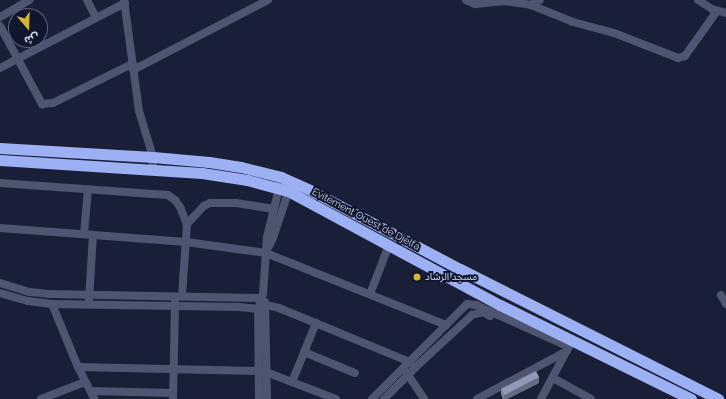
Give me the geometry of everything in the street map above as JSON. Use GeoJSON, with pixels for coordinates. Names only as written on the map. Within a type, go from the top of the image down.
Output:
{"type":"FeatureCollection","features":[{"type":"Feature","properties":{"kind":"highway"},"geometry":{"type":"LineString","coordinates":[[0,148],[153,157],[209,162],[241,167],[285,185],[718,399]]}},
{"type":"Feature","properties":{"kind":"highway","name":"Evitement Ouest de Djelfa"},"geometry":{"type":"LineString","coordinates":[[0,160],[153,169],[228,176],[285,185],[389,245],[500,305],[569,346],[691,399]]}},
{"type":"Feature","properties":{"kind":"street"},"geometry":{"type":"LineString","coordinates":[[0,17],[29,0]]}},
{"type":"Feature","properties":{"kind":"street"},"geometry":{"type":"LineString","coordinates":[[86,0],[96,18]]}},
{"type":"Feature","properties":{"kind":"street"},"geometry":{"type":"LineString","coordinates":[[0,26],[40,101],[42,104],[47,105],[77,92],[109,74],[132,67],[268,0]]}},
{"type":"Feature","properties":{"kind":"street"},"geometry":{"type":"LineString","coordinates":[[466,0],[475,4],[492,1],[516,2],[531,5],[579,24],[614,33],[678,58],[683,57],[688,52],[717,10]]}},
{"type":"Feature","properties":{"kind":"street"},"geometry":{"type":"LineString","coordinates":[[531,5],[540,0]]}},
{"type":"Feature","properties":{"kind":"street"},"geometry":{"type":"LineString","coordinates":[[698,0],[726,13]]}},
{"type":"Feature","properties":{"kind":"street"},"geometry":{"type":"LineString","coordinates":[[0,68],[96,18],[124,1],[139,111],[153,157],[153,169]]}},
{"type":"Feature","properties":{"kind":"street"},"geometry":{"type":"LineString","coordinates":[[0,182],[168,195],[175,200],[180,207],[187,224],[179,296],[175,306],[173,396],[92,395],[78,367],[52,304]]}},
{"type":"Feature","properties":{"kind":"street"},"geometry":{"type":"LineString","coordinates":[[267,399],[262,372],[258,309],[262,296],[267,237],[273,209],[285,185]]}},
{"type":"Feature","properties":{"kind":"street"},"geometry":{"type":"LineString","coordinates":[[266,252],[273,238],[285,185]]}},
{"type":"Feature","properties":{"kind":"street"},"geometry":{"type":"LineString","coordinates":[[84,234],[88,189]]}},
{"type":"Feature","properties":{"kind":"street"},"geometry":{"type":"LineString","coordinates":[[187,224],[204,206],[210,203],[236,203],[273,209]]}},
{"type":"Feature","properties":{"kind":"street"},"geometry":{"type":"LineString","coordinates":[[0,228],[186,242],[266,252],[446,325]]}},
{"type":"Feature","properties":{"kind":"street"},"geometry":{"type":"LineString","coordinates":[[89,304],[93,235]]}},
{"type":"Feature","properties":{"kind":"street"},"geometry":{"type":"LineString","coordinates":[[370,294],[389,245]]}},
{"type":"Feature","properties":{"kind":"street"},"geometry":{"type":"LineString","coordinates":[[0,283],[30,292],[48,294],[262,296]]}},
{"type":"Feature","properties":{"kind":"street"},"geometry":{"type":"LineString","coordinates":[[0,293],[28,301],[52,304],[239,307],[258,309]]}},
{"type":"Feature","properties":{"kind":"street"},"geometry":{"type":"LineString","coordinates":[[721,295],[726,304]]}},
{"type":"Feature","properties":{"kind":"street"},"geometry":{"type":"LineString","coordinates":[[259,399],[266,305],[262,296]]}},
{"type":"Feature","properties":{"kind":"street"},"geometry":{"type":"LineString","coordinates":[[384,399],[406,371],[410,362],[467,304],[476,305],[569,346]]}},
{"type":"Feature","properties":{"kind":"street"},"geometry":{"type":"LineString","coordinates":[[266,305],[279,308],[410,362]]}},
{"type":"Feature","properties":{"kind":"street"},"geometry":{"type":"LineString","coordinates":[[372,399],[476,313],[483,312],[569,346]]}},
{"type":"Feature","properties":{"kind":"street"},"geometry":{"type":"LineString","coordinates":[[292,382],[316,323]]}},
{"type":"Feature","properties":{"kind":"street"},"geometry":{"type":"LineString","coordinates":[[541,399],[569,346]]}},
{"type":"Feature","properties":{"kind":"street"},"geometry":{"type":"LineString","coordinates":[[477,399],[569,346]]}},
{"type":"Feature","properties":{"kind":"street"},"geometry":{"type":"LineString","coordinates":[[304,352],[355,373]]}},
{"type":"Feature","properties":{"kind":"street"},"geometry":{"type":"LineString","coordinates":[[78,367],[262,372],[336,399]]}},
{"type":"Feature","properties":{"kind":"street"},"geometry":{"type":"LineString","coordinates":[[406,371],[424,399]]}},
{"type":"Feature","properties":{"kind":"street"},"geometry":{"type":"LineString","coordinates":[[553,378],[591,399]]}},
{"type":"Feature","properties":{"kind":"street"},"geometry":{"type":"LineString","coordinates":[[41,399],[56,396],[85,382]]}},
{"type":"Feature","properties":{"kind":"building"},"geometry":{"type":"Polygon","coordinates":[[[536,371],[539,377],[504,395],[501,389],[536,371]]]}},
{"type":"Feature","properties":{"kind":"place","name":"مسجد الرشاد"},"geometry":{"type":"Point","coordinates":[417,277]}}]}
